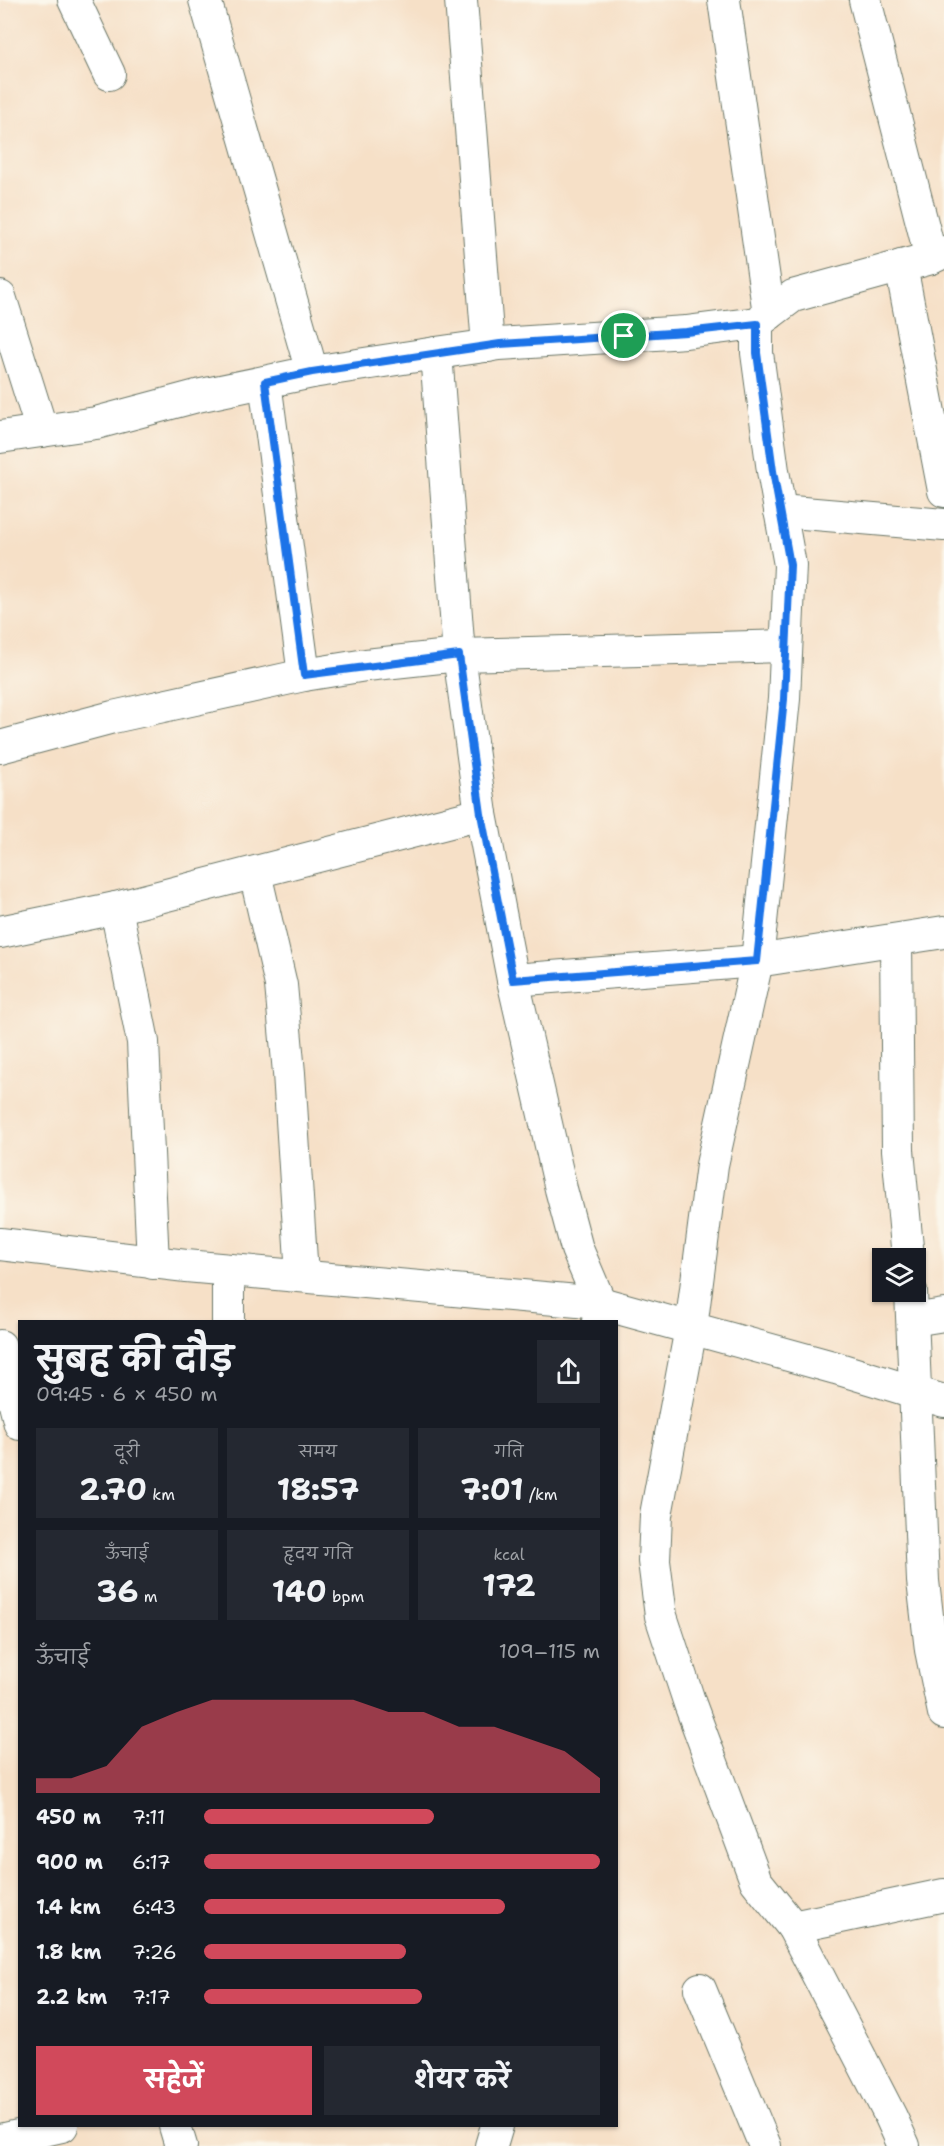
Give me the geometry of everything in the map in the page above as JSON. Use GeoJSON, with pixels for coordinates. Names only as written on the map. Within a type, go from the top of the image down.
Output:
{"type":"FeatureCollection","features":[{"type":"Feature","properties":{"kind":"street"},"geometry":{"type":"LineString","coordinates":[[74,0],[109,74]]}},
{"type":"Feature","properties":{"kind":"street"},"geometry":{"type":"LineString","coordinates":[[205,0],[312,372]]}},
{"type":"Feature","properties":{"kind":"street"},"geometry":{"type":"LineString","coordinates":[[460,0],[488,346]]}},
{"type":"Feature","properties":{"kind":"street"},"geometry":{"type":"LineString","coordinates":[[724,0],[763,319],[757,353],[790,565],[784,699],[757,961],[712,1165],[691,1328],[656,1515],[654,1560],[661,1616],[690,1704],[756,1881],[794,1928],[896,2144]]}},
{"type":"Feature","properties":{"kind":"street"},"geometry":{"type":"LineString","coordinates":[[0,437],[96,423],[197,396],[312,372],[488,346],[686,332],[763,319],[793,296],[938,255],[865,0]]}},
{"type":"Feature","properties":{"kind":"street"},"geometry":{"type":"LineString","coordinates":[[901,266],[944,491]]}},
{"type":"Feature","properties":{"kind":"street"},"geometry":{"type":"LineString","coordinates":[[0,297],[42,431]]}},
{"type":"Feature","properties":{"kind":"street"},"geometry":{"type":"LineString","coordinates":[[436,353],[459,655],[481,814],[513,980],[561,1189],[577,1249],[599,1312]]}},
{"type":"Feature","properties":{"kind":"street"},"geometry":{"type":"LineString","coordinates":[[265,382],[304,675]]}},
{"type":"Feature","properties":{"kind":"street"},"geometry":{"type":"LineString","coordinates":[[780,511],[944,525]]}},
{"type":"Feature","properties":{"kind":"street"},"geometry":{"type":"LineString","coordinates":[[0,747],[113,717],[304,675],[459,655],[786,646]]}},
{"type":"Feature","properties":{"kind":"street"},"geometry":{"type":"LineString","coordinates":[[0,932],[116,908],[481,814]]}},
{"type":"Feature","properties":{"kind":"street"},"geometry":{"type":"LineString","coordinates":[[255,873],[281,985],[302,1276]]}},
{"type":"Feature","properties":{"kind":"street"},"geometry":{"type":"LineString","coordinates":[[116,908],[143,1042],[153,1263]]}},
{"type":"Feature","properties":{"kind":"street"},"geometry":{"type":"LineString","coordinates":[[513,980],[757,961],[944,932]]}},
{"type":"Feature","properties":{"kind":"street"},"geometry":{"type":"LineString","coordinates":[[896,940],[898,1150],[907,1248]]}},
{"type":"Feature","properties":{"kind":"street"},"geometry":{"type":"LineString","coordinates":[[0,1244],[153,1263],[302,1276],[599,1312],[691,1328],[930,1397]]}},
{"type":"Feature","properties":{"kind":"street"},"geometry":{"type":"LineString","coordinates":[[228,1270],[228,1320]]}},
{"type":"Feature","properties":{"kind":"street"},"geometry":{"type":"LineString","coordinates":[[944,1315],[912,1306],[930,1397],[923,1581],[931,1650],[944,1713]]}},
{"type":"Feature","properties":{"kind":"street"},"geometry":{"type":"LineString","coordinates":[[0,1346],[6,1395],[18,1420]]}},
{"type":"Feature","properties":{"kind":"street"},"geometry":{"type":"LineString","coordinates":[[794,1928],[944,1895]]}},
{"type":"Feature","properties":{"kind":"street"},"geometry":{"type":"LineString","coordinates":[[700,1989],[765,2146]]}},
{"type":"Feature","properties":{"kind":"street"},"geometry":{"type":"LineString","coordinates":[[0,2140],[58,2127]]}},
{"type":"Feature","properties":{"kind":"street"},"geometry":{"type":"LineString","coordinates":[[175,2127],[181,2146]]}},
{"type":"Feature","properties":{"kind":"street"},"geometry":{"type":"LineString","coordinates":[[491,2146],[497,2127]]}},
{"type":"Feature","properties":{"kind":"route"},"geometry":{"type":"LineString","coordinates":[[757,324],[757,353],[773,471],[790,565],[784,699],[757,961],[513,980],[481,814],[459,655],[304,675],[265,382],[312,372],[500,344],[624,336],[757,324]]}}]}
